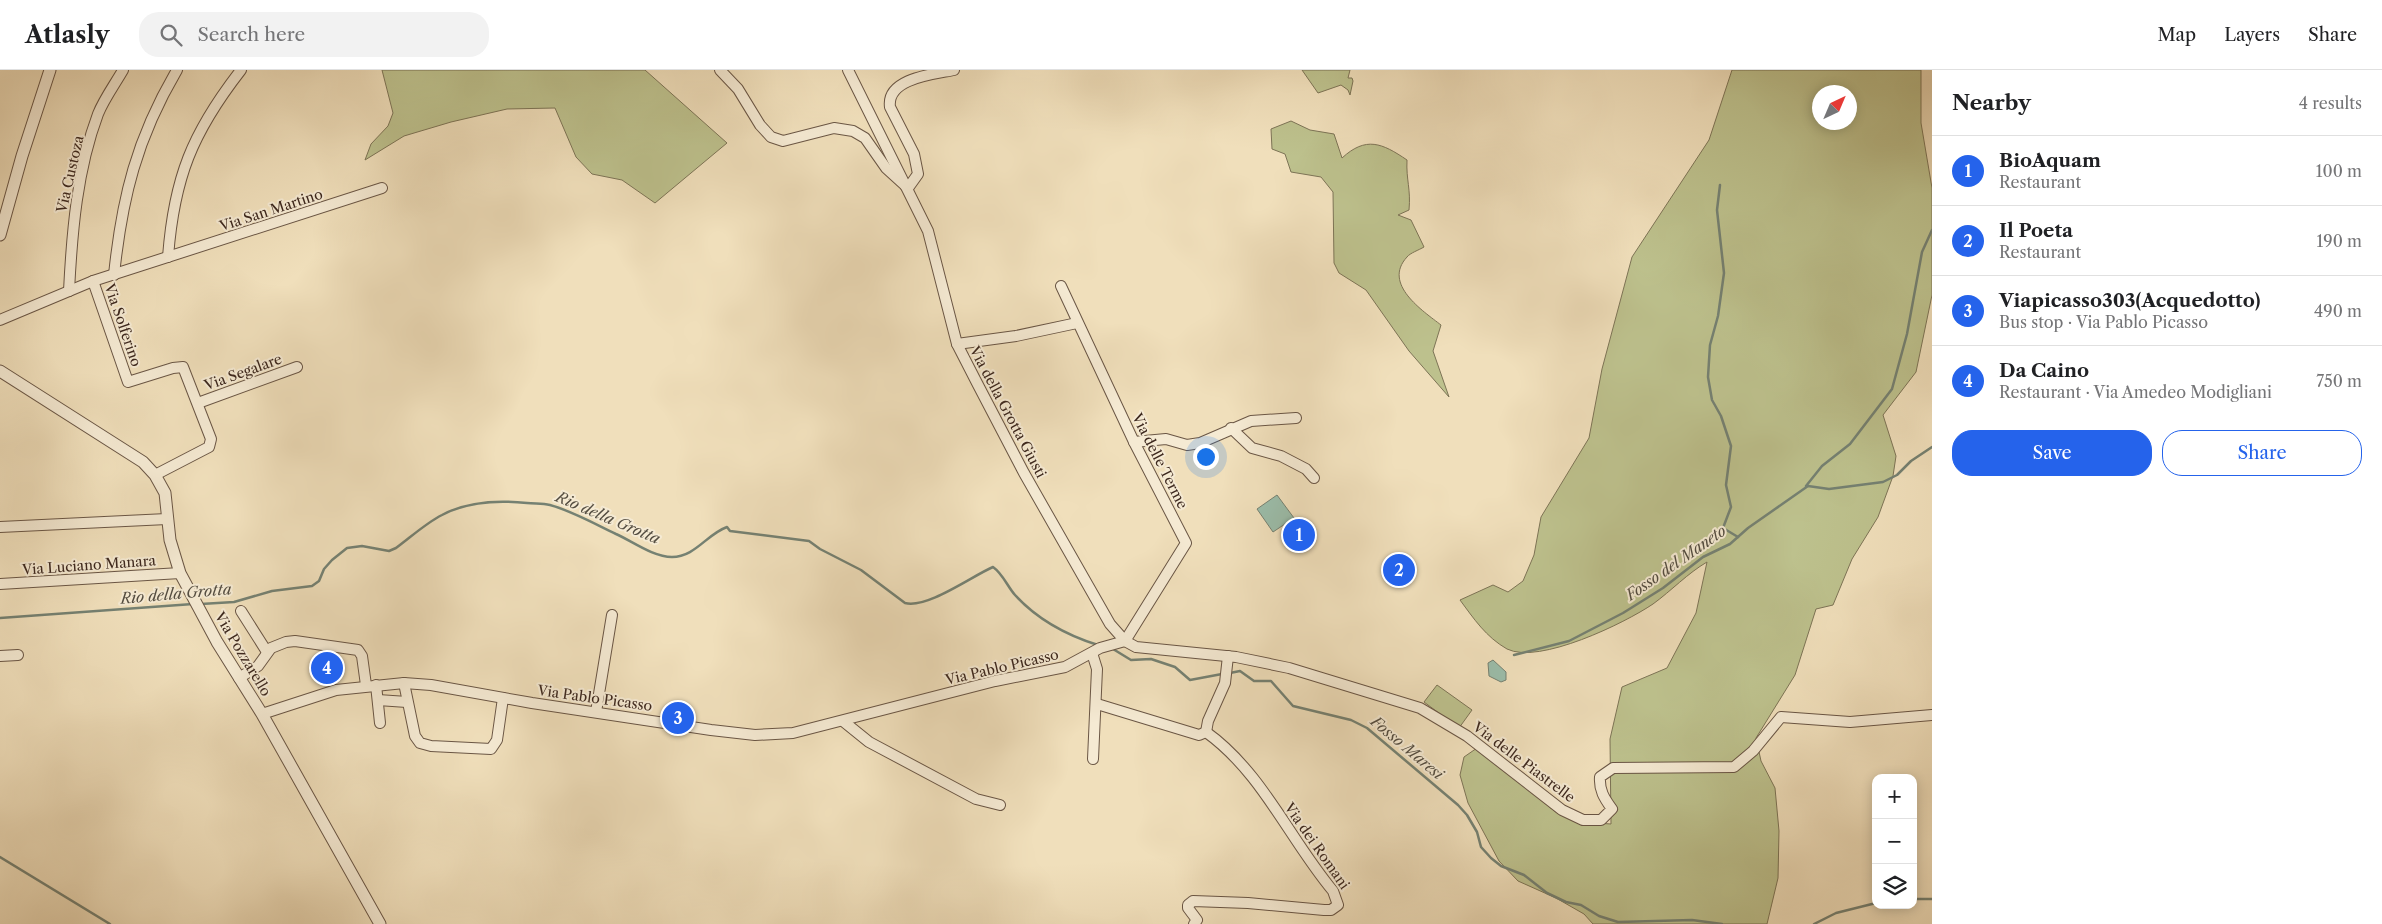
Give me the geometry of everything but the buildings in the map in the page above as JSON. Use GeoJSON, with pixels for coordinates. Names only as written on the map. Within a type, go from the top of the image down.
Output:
{"type":"FeatureCollection","features":[{"type":"Feature","properties":{"kind":"street"},"geometry":{"type":"LineString","coordinates":[[0,235],[22,156],[50,70]]}},
{"type":"Feature","properties":{"kind":"street","name":"Via Custoza"},"geometry":{"type":"LineString","coordinates":[[69,291],[72,228],[83,166],[99,113],[123,70]]}},
{"type":"Feature","properties":{"kind":"street"},"geometry":{"type":"LineString","coordinates":[[114,275],[118,236],[129,182],[143,136],[158,101],[177,70]]}},
{"type":"Feature","properties":{"kind":"street"},"geometry":{"type":"LineString","coordinates":[[168,257],[171,218],[184,164],[214,106],[241,70]]}},
{"type":"Feature","properties":{"kind":"street"},"geometry":{"type":"LineString","coordinates":[[720,70],[738,89],[760,125],[770,137],[783,141],[834,128],[853,131],[865,138],[886,168],[908,188],[918,174],[917,163],[890,106],[891,97],[899,86],[913,79],[954,70]]}},
{"type":"Feature","properties":{"kind":"street","name":"Via della Grotta Giusti"},"geometry":{"type":"LineString","coordinates":[[848,70],[908,188],[932,245],[957,344],[1024,473],[1110,624],[1125,641]]}},
{"type":"Feature","properties":{"kind":"street","name":"Via San Martino"},"geometry":{"type":"LineString","coordinates":[[0,320],[93,281],[382,188]]}},
{"type":"Feature","properties":{"kind":"street","name":"Via Solferino"},"geometry":{"type":"LineString","coordinates":[[93,281],[128,382],[180,366],[184,369],[211,438],[211,444],[155,475]]}},
{"type":"Feature","properties":{"kind":"street","name":"Via delle Terme"},"geometry":{"type":"LineString","coordinates":[[1061,286],[1134,442],[1186,544],[1125,641]]}},
{"type":"Feature","properties":{"kind":"street"},"geometry":{"type":"LineString","coordinates":[[957,344],[1016,336],[1077,323]]}},
{"type":"Feature","properties":{"kind":"street","name":"Via Segalare"},"geometry":{"type":"LineString","coordinates":[[198,403],[297,367]]}},
{"type":"Feature","properties":{"kind":"street","name":"Via Pozzarello"},"geometry":{"type":"LineString","coordinates":[[0,371],[143,462],[155,475],[165,493],[173,556],[180,573],[380,924]]}},
{"type":"Feature","properties":{"kind":"street"},"geometry":{"type":"LineString","coordinates":[[1134,442],[1166,440],[1187,445],[1200,442],[1251,421],[1296,418]]}},
{"type":"Feature","properties":{"kind":"street"},"geometry":{"type":"LineString","coordinates":[[1231,428],[1252,448],[1281,456],[1306,469],[1314,478]]}},
{"type":"Feature","properties":{"kind":"street"},"geometry":{"type":"LineString","coordinates":[[0,527],[167,519]]}},
{"type":"Feature","properties":{"kind":"street","name":"Via Luciano Manara"},"geometry":{"type":"LineString","coordinates":[[0,584],[180,573]]}},
{"type":"Feature","properties":{"kind":"street"},"geometry":{"type":"LineString","coordinates":[[241,612],[267,652]]}},
{"type":"Feature","properties":{"kind":"street"},"geometry":{"type":"LineString","coordinates":[[596,712],[612,615]]}},
{"type":"Feature","properties":{"kind":"street"},"geometry":{"type":"LineString","coordinates":[[239,678],[258,666],[267,652],[286,642],[294,641],[352,648],[358,650],[362,656],[378,700],[380,722]]}},
{"type":"Feature","properties":{"kind":"street"},"geometry":{"type":"LineString","coordinates":[[1097,704],[1199,735],[1206,732],[1208,722],[1225,683],[1228,656],[1136,647],[1125,641]]}},
{"type":"Feature","properties":{"kind":"street","name":"Via Pablo Picasso"},"geometry":{"type":"LineString","coordinates":[[262,714],[336,690],[404,683],[755,735],[794,733],[995,681],[1065,668],[1100,648],[1125,641]]}},
{"type":"Feature","properties":{"kind":"street"},"geometry":{"type":"LineString","coordinates":[[1094,759],[1097,669],[1100,648]]}},
{"type":"Feature","properties":{"kind":"street"},"geometry":{"type":"LineString","coordinates":[[0,656],[18,655]]}},
{"type":"Feature","properties":{"kind":"street","name":"Via delle Piastrelle"},"geometry":{"type":"LineString","coordinates":[[1228,656],[1289,668],[1420,708],[1468,736],[1562,810],[1582,820],[1601,820],[1612,809],[1603,797],[1599,787],[1600,777],[1613,768],[1734,767],[1753,751],[1781,717],[1850,722],[1932,715]]}},
{"type":"Feature","properties":{"kind":"street"},"geometry":{"type":"LineString","coordinates":[[404,683],[413,730],[420,743],[431,746],[488,750],[493,747],[497,740],[503,698]]}},
{"type":"Feature","properties":{"kind":"street"},"geometry":{"type":"LineString","coordinates":[[378,700],[407,702]]}},
{"type":"Feature","properties":{"kind":"street"},"geometry":{"type":"LineString","coordinates":[[843,721],[869,742],[976,798],[1000,805]]}},
{"type":"Feature","properties":{"kind":"street","name":"Via dei Romani"},"geometry":{"type":"LineString","coordinates":[[1194,924],[1197,920],[1188,908],[1190,902],[1193,901],[1248,903],[1324,910],[1331,910],[1338,905],[1333,891],[1258,784],[1218,740],[1206,732]]}},
{"type":"Feature","properties":{"kind":"green space"},"geometry":{"type":"Polygon","coordinates":[[[382,70],[645,70],[727,143],[655,203],[622,180],[592,174],[576,157],[555,108],[507,109],[451,122],[404,136],[365,160],[371,144],[388,126],[393,113],[382,70]]]}},
{"type":"Feature","properties":{"kind":"green space"},"geometry":{"type":"Polygon","coordinates":[[[1302,70],[1350,70],[1348,78],[1352,78],[1353,81],[1350,95],[1348,90],[1341,85],[1318,93],[1302,70]]]}},
{"type":"Feature","properties":{"kind":"green space"},"geometry":{"type":"Polygon","coordinates":[[[1732,70],[1921,70],[1921,123],[1932,188],[1932,295],[1916,372],[1883,415],[1896,456],[1893,476],[1878,517],[1852,559],[1833,605],[1816,609],[1795,675],[1756,738],[1761,761],[1775,788],[1779,831],[1778,878],[1767,924],[1593,924],[1584,914],[1556,898],[1518,881],[1499,861],[1468,803],[1460,775],[1464,757],[1477,748],[1557,813],[1581,822],[1611,824],[1610,739],[1622,687],[1667,668],[1696,613],[1707,562],[1640,612],[1582,640],[1539,651],[1521,652],[1507,649],[1481,627],[1460,600],[1493,585],[1508,592],[1523,581],[1534,555],[1541,517],[1589,438],[1602,369],[1632,257],[1709,140],[1732,70]]]}},
{"type":"Feature","properties":{"kind":"green space"},"geometry":{"type":"Polygon","coordinates":[[[1291,121],[1310,130],[1334,134],[1342,158],[1359,147],[1374,144],[1390,149],[1407,160],[1409,210],[1398,215],[1411,220],[1424,247],[1407,257],[1401,267],[1399,277],[1402,287],[1408,296],[1441,325],[1433,351],[1449,397],[1409,351],[1366,290],[1339,273],[1334,263],[1333,192],[1321,177],[1291,172],[1285,154],[1272,149],[1271,129],[1291,121]]]}},
{"type":"Feature","properties":{"kind":"green space"},"geometry":{"type":"Polygon","coordinates":[[[1437,685],[1472,710],[1459,728],[1424,702],[1437,685]]]}},
{"type":"Feature","properties":{"kind":"shaded area"},"geometry":{"type":"Polygon","coordinates":[[[1277,495],[1294,518],[1273,532],[1257,509],[1277,495]]]}},
{"type":"Feature","properties":{"kind":"shaded area"},"geometry":{"type":"Polygon","coordinates":[[[1493,660],[1506,672],[1506,680],[1501,682],[1489,676],[1488,663],[1493,660]]]}},
{"type":"Feature","properties":{"kind":"waterway","name":"Fosso del Maneto"},"geometry":{"type":"LineString","coordinates":[[1720,185],[1717,210],[1724,273],[1718,316],[1710,345],[1708,377],[1712,400],[1721,416],[1731,446],[1726,485],[1731,507],[1723,528],[1738,537]]}},
{"type":"Feature","properties":{"kind":"waterway"},"geometry":{"type":"LineString","coordinates":[[1806,486],[1822,466],[1850,444],[1892,389],[1907,334],[1922,252],[1932,230]]}},
{"type":"Feature","properties":{"kind":"waterway","name":"Fosso del Maneto"},"geometry":{"type":"LineString","coordinates":[[1514,655],[1569,641],[1623,613],[1663,588],[1703,557],[1730,544],[1748,528],[1808,486],[1829,489],[1883,482],[1897,475],[1911,461],[1932,447]]}},
{"type":"Feature","properties":{"kind":"waterway","name":"Rio della Grotta"},"geometry":{"type":"LineString","coordinates":[[201,604],[234,602],[272,591],[312,586],[319,581],[324,569],[332,560],[347,548],[362,546],[389,551],[396,548],[430,522],[452,510],[473,504],[516,502],[550,505],[583,518],[650,552],[672,557],[687,553],[727,527],[730,531],[809,541],[820,549],[861,570],[905,603],[914,604],[937,597],[993,567],[1000,573],[1015,595],[1042,619],[1063,631],[1098,645]]}},
{"type":"Feature","properties":{"kind":"waterway","name":"Rio della Grotta"},"geometry":{"type":"LineString","coordinates":[[0,618],[193,604]]}},
{"type":"Feature","properties":{"kind":"waterway","name":"Fosso Maresi"},"geometry":{"type":"LineString","coordinates":[[1113,649],[1131,660],[1151,659],[1175,667],[1190,680],[1222,674]]}},
{"type":"Feature","properties":{"kind":"waterway","name":"Fosso Maresi"},"geometry":{"type":"LineString","coordinates":[[1230,673],[1240,671],[1254,681],[1271,681],[1293,706],[1351,720],[1367,728],[1458,805],[1467,815],[1477,832],[1481,847],[1491,858],[1501,866],[1524,875],[1547,893],[1566,902],[1581,905],[1599,916],[1618,922],[1692,920],[1722,924]]}},
{"type":"Feature","properties":{"kind":"waterway"},"geometry":{"type":"LineString","coordinates":[[0,857],[110,924]]}},
{"type":"Feature","properties":{"kind":"waterway","name":"Fosso Maresi"},"geometry":{"type":"LineString","coordinates":[[1917,899],[1932,899]]}},
{"type":"Feature","properties":{"kind":"waterway","name":"Fosso Maresi"},"geometry":{"type":"LineString","coordinates":[[1814,924],[1836,913],[1872,904]]}},
{"type":"Feature","properties":{"kind":"place","name":"BioAquam"},"geometry":{"type":"Point","coordinates":[1299,535]}},
{"type":"Feature","properties":{"kind":"place","name":"Il Poeta"},"geometry":{"type":"Point","coordinates":[1399,570]}},
{"type":"Feature","properties":{"kind":"place","name":"Da Caino"},"geometry":{"type":"Point","coordinates":[327,668]}},
{"type":"Feature","properties":{"kind":"place","name":"Viapicasso303(Acquedotto)"},"geometry":{"type":"Point","coordinates":[678,718]}}]}
